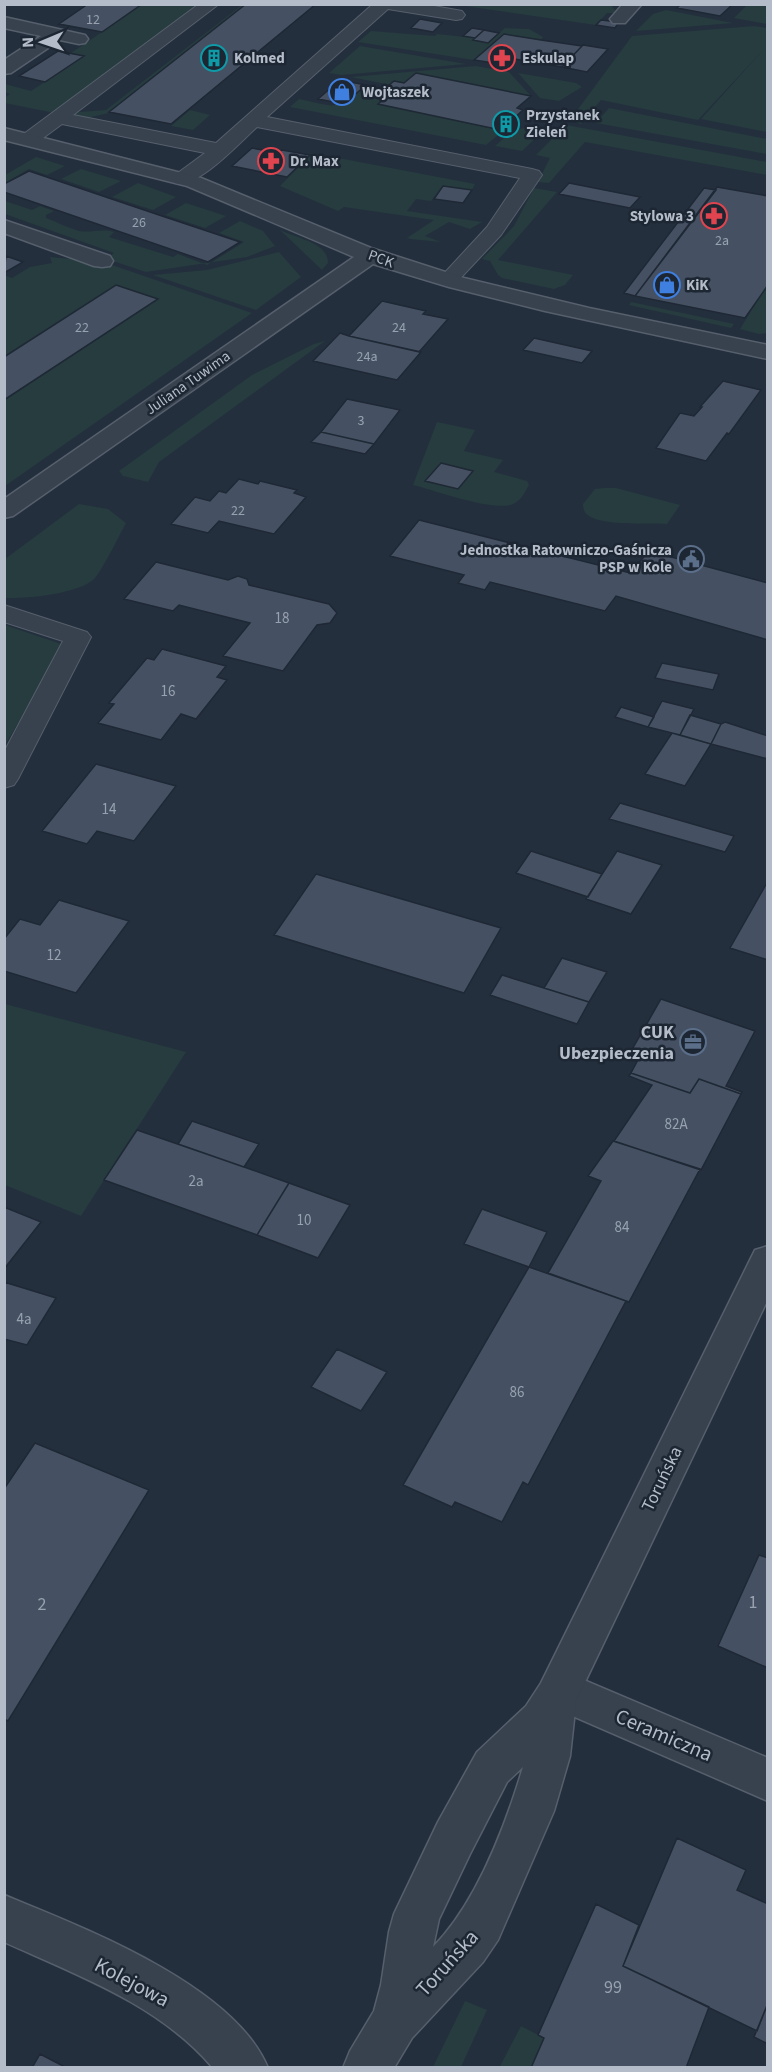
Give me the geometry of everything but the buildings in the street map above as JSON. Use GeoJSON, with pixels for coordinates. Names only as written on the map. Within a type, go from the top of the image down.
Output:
{"type":"FeatureCollection","features":[{"type":"Feature","properties":{"kind":"street"},"geometry":{"type":"LineString","coordinates":[[619,19],[633,4]]}},
{"type":"Feature","properties":{"kind":"street"},"geometry":{"type":"LineString","coordinates":[[4,22],[79,39]]}},
{"type":"Feature","properties":{"kind":"street"},"geometry":{"type":"LineString","coordinates":[[4,69],[55,35]]}},
{"type":"Feature","properties":{"kind":"street","name":"PCK"},"geometry":{"type":"LineString","coordinates":[[4,134],[182,179],[219,191],[371,255],[448,280],[566,309],[768,352]]}},
{"type":"Feature","properties":{"kind":"street"},"geometry":{"type":"LineString","coordinates":[[4,153],[28,140]]}},
{"type":"Feature","properties":{"kind":"street"},"geometry":{"type":"LineString","coordinates":[[4,226],[102,261]]}},
{"type":"Feature","properties":{"kind":"street","name":"Juliana Tuwima"},"geometry":{"type":"LineString","coordinates":[[4,511],[371,255]]}},
{"type":"Feature","properties":{"kind":"street","name":"Toruńska"},"geometry":{"type":"LineString","coordinates":[[395,2021],[405,1985],[412,1932],[417,1914],[454,1838],[492,1767],[541,1720],[558,1694],[768,1260]]}},
{"type":"Feature","properties":{"kind":"street","name":"Toruńska"},"geometry":{"type":"LineString","coordinates":[[367,2067],[395,2021],[467,1946],[482,1924],[532,1811],[548,1756],[550,1724],[558,1694]]}},
{"type":"Feature","properties":{"kind":"street","name":"Ceramiczna"},"geometry":{"type":"LineString","coordinates":[[558,1694],[768,1780]]}},
{"type":"Feature","properties":{"kind":"street","name":"Kolejowa"},"geometry":{"type":"LineString","coordinates":[[4,1918],[148,1988],[196,2018],[225,2045],[244,2067]]}},
{"type":"Feature","properties":{"kind":"lane"},"geometry":{"type":"LineString","coordinates":[[28,140],[211,4]]}},
{"type":"Feature","properties":{"kind":"lane"},"geometry":{"type":"LineString","coordinates":[[182,179],[220,150],[384,4]]}},
{"type":"Feature","properties":{"kind":"lane"},"geometry":{"type":"LineString","coordinates":[[389,4],[456,15]]}},
{"type":"Feature","properties":{"kind":"lane"},"geometry":{"type":"LineString","coordinates":[[60,118],[220,150]]}},
{"type":"Feature","properties":{"kind":"lane"},"geometry":{"type":"LineString","coordinates":[[252,120],[532,175],[501,225],[448,280]]}},
{"type":"Feature","properties":{"kind":"lane"},"geometry":{"type":"LineString","coordinates":[[4,613],[78,637],[4,779]]}},
{"type":"Feature","properties":{"kind":"green space"},"geometry":{"type":"Polygon","coordinates":[[[748,4],[767,5],[767,24],[734,18],[748,4]]]}},
{"type":"Feature","properties":{"kind":"green space"},"geometry":{"type":"Polygon","coordinates":[[[142,5],[200,5],[55,113],[5,103],[4,98],[10,94],[5,92],[5,84],[31,91],[83,57],[71,53],[142,5]]]}},
{"type":"Feature","properties":{"kind":"green space"},"geometry":{"type":"Polygon","coordinates":[[[242,5],[247,5],[109,113],[82,119],[76,117],[76,113],[80,112],[106,110],[242,5]]]}},
{"type":"Feature","properties":{"kind":"green space"},"geometry":{"type":"Polygon","coordinates":[[[458,5],[611,5],[617,13],[607,13],[596,25],[458,5]]]}},
{"type":"Feature","properties":{"kind":"green space"},"geometry":{"type":"Polygon","coordinates":[[[666,10],[733,23],[636,31],[653,14],[666,10]]]}},
{"type":"Feature","properties":{"kind":"green space"},"geometry":{"type":"Polygon","coordinates":[[[754,26],[767,28],[767,132],[701,119],[764,49],[698,120],[601,100],[581,124],[570,120],[632,36],[754,26]]]}},
{"type":"Feature","properties":{"kind":"green space"},"geometry":{"type":"Polygon","coordinates":[[[505,28],[529,29],[543,37],[541,40],[504,34],[474,60],[358,42],[371,31],[435,36],[437,34],[475,38],[474,40],[488,43],[505,28]]]}},
{"type":"Feature","properties":{"kind":"green space"},"geometry":{"type":"Polygon","coordinates":[[[360,46],[466,64],[341,75],[329,73],[360,46]]]}},
{"type":"Feature","properties":{"kind":"green space"},"geometry":{"type":"Polygon","coordinates":[[[476,66],[509,72],[531,96],[416,73],[404,83],[395,81],[390,85],[351,77],[476,66]]]}},
{"type":"Feature","properties":{"kind":"green space"},"geometry":{"type":"Polygon","coordinates":[[[518,73],[576,83],[582,87],[559,101],[540,98],[518,73]]]}},
{"type":"Feature","properties":{"kind":"green space"},"geometry":{"type":"Polygon","coordinates":[[[366,85],[386,88],[391,93],[379,104],[503,131],[486,145],[290,107],[299,99],[336,105],[348,100],[366,85]]]}},
{"type":"Feature","properties":{"kind":"green space"},"geometry":{"type":"Polygon","coordinates":[[[609,108],[767,139],[767,154],[596,123],[609,108]]]}},
{"type":"Feature","properties":{"kind":"green space"},"geometry":{"type":"Polygon","coordinates":[[[190,110],[210,115],[193,130],[171,126],[190,110]]]}},
{"type":"Feature","properties":{"kind":"green space"},"geometry":{"type":"Polygon","coordinates":[[[566,125],[767,162],[767,175],[585,142],[549,183],[538,182],[550,158],[536,155],[566,125]]]}},
{"type":"Feature","properties":{"kind":"green space"},"geometry":{"type":"Polygon","coordinates":[[[539,126],[543,131],[522,151],[495,146],[513,130],[539,126]]]}},
{"type":"Feature","properties":{"kind":"green space"},"geometry":{"type":"Polygon","coordinates":[[[312,153],[475,184],[472,190],[443,186],[431,201],[416,199],[407,211],[482,222],[470,229],[449,222],[425,236],[441,242],[411,239],[407,238],[434,220],[344,207],[338,211],[280,186],[312,153]]]}},
{"type":"Feature","properties":{"kind":"green space"},"geometry":{"type":"Polygon","coordinates":[[[36,157],[65,166],[47,175],[29,169],[5,183],[5,175],[36,157]]]}},
{"type":"Feature","properties":{"kind":"green space"},"geometry":{"type":"Polygon","coordinates":[[[81,169],[121,181],[99,192],[61,179],[81,169]]]}},
{"type":"Feature","properties":{"kind":"green space"},"geometry":{"type":"Polygon","coordinates":[[[138,183],[176,197],[153,210],[112,197],[138,183]]]}},
{"type":"Feature","properties":{"kind":"green space"},"geometry":{"type":"Polygon","coordinates":[[[534,188],[557,192],[498,260],[573,275],[565,285],[554,289],[502,278],[490,261],[482,259],[514,226],[534,188]]]}},
{"type":"Feature","properties":{"kind":"green space"},"geometry":{"type":"Polygon","coordinates":[[[5,201],[32,210],[40,206],[54,211],[46,215],[46,218],[75,230],[114,232],[109,237],[173,257],[178,254],[203,264],[146,272],[107,259],[114,253],[5,214],[5,201]]]}},
{"type":"Feature","properties":{"kind":"green space"},"geometry":{"type":"Polygon","coordinates":[[[186,203],[226,216],[205,228],[165,215],[186,203]]]}},
{"type":"Feature","properties":{"kind":"green space"},"geometry":{"type":"Polygon","coordinates":[[[240,221],[263,231],[275,246],[247,257],[211,262],[244,242],[219,233],[240,221]]]}},
{"type":"Feature","properties":{"kind":"green space"},"geometry":{"type":"Polygon","coordinates":[[[280,230],[317,245],[327,256],[328,263],[322,270],[280,230]]]}},
{"type":"Feature","properties":{"kind":"green space"},"geometry":{"type":"Polygon","coordinates":[[[279,252],[301,277],[256,310],[153,275],[207,270],[279,252]]]}},
{"type":"Feature","properties":{"kind":"green space"},"geometry":{"type":"Polygon","coordinates":[[[50,257],[72,259],[92,266],[112,265],[252,313],[5,486],[4,275],[12,278],[30,267],[52,263],[50,257]]]}},
{"type":"Feature","properties":{"kind":"green space"},"geometry":{"type":"Polygon","coordinates":[[[767,285],[767,333],[759,334],[740,329],[767,285]]]}},
{"type":"Feature","properties":{"kind":"green space"},"geometry":{"type":"Polygon","coordinates":[[[631,302],[734,324],[731,328],[629,305],[631,302]]]}},
{"type":"Feature","properties":{"kind":"green space"},"geometry":{"type":"Polygon","coordinates":[[[325,341],[159,462],[148,482],[123,476],[119,471],[252,375],[314,344],[325,341]]]}},
{"type":"Feature","properties":{"kind":"green space"},"geometry":{"type":"Polygon","coordinates":[[[437,422],[475,430],[464,451],[503,460],[494,472],[527,481],[529,485],[520,499],[506,506],[495,506],[413,485],[437,422]]]}},
{"type":"Feature","properties":{"kind":"green space"},"geometry":{"type":"Polygon","coordinates":[[[616,488],[680,505],[667,524],[605,521],[587,515],[583,504],[595,489],[616,488]]]}},
{"type":"Feature","properties":{"kind":"green space"},"geometry":{"type":"Polygon","coordinates":[[[79,504],[108,509],[126,523],[106,562],[94,579],[64,592],[26,598],[5,598],[5,559],[79,504]]]}},
{"type":"Feature","properties":{"kind":"green space"},"geometry":{"type":"Polygon","coordinates":[[[5,625],[64,645],[5,745],[5,625]]]}},
{"type":"Feature","properties":{"kind":"green space"},"geometry":{"type":"Polygon","coordinates":[[[5,1004],[186,1052],[81,1216],[5,1185],[5,1004]]]}},
{"type":"Feature","properties":{"kind":"green space"},"geometry":{"type":"Polygon","coordinates":[[[465,2001],[487,2010],[461,2067],[433,2067],[465,2001]]]}},
{"type":"Feature","properties":{"kind":"green space"},"geometry":{"type":"Polygon","coordinates":[[[521,2026],[544,2038],[531,2067],[499,2068],[521,2026]]]}},
{"type":"Feature","properties":{"kind":"place","name":"Kolmed"},"geometry":{"type":"Point","coordinates":[214,58]}},
{"type":"Feature","properties":{"kind":"place","name":"Eskulap"},"geometry":{"type":"Point","coordinates":[502,58]}},
{"type":"Feature","properties":{"kind":"place","name":"Wojtaszek"},"geometry":{"type":"Point","coordinates":[342,92]}},
{"type":"Feature","properties":{"kind":"place","name":"Przystanek Zieleń"},"geometry":{"type":"Point","coordinates":[506,124]}},
{"type":"Feature","properties":{"kind":"place","name":"Dr. Max"},"geometry":{"type":"Point","coordinates":[271,161]}},
{"type":"Feature","properties":{"kind":"place","name":"Stylowa 3"},"geometry":{"type":"Point","coordinates":[714,216]}},
{"type":"Feature","properties":{"kind":"place","name":"KiK"},"geometry":{"type":"Point","coordinates":[667,285]}},
{"type":"Feature","properties":{"kind":"place","name":"Jednostka Ratowniczo-Gaśnicza PSP w Kole"},"geometry":{"type":"Point","coordinates":[691,559]}},
{"type":"Feature","properties":{"kind":"place","name":"CUK Ubezpieczenia"},"geometry":{"type":"Point","coordinates":[693,1042]}}]}
